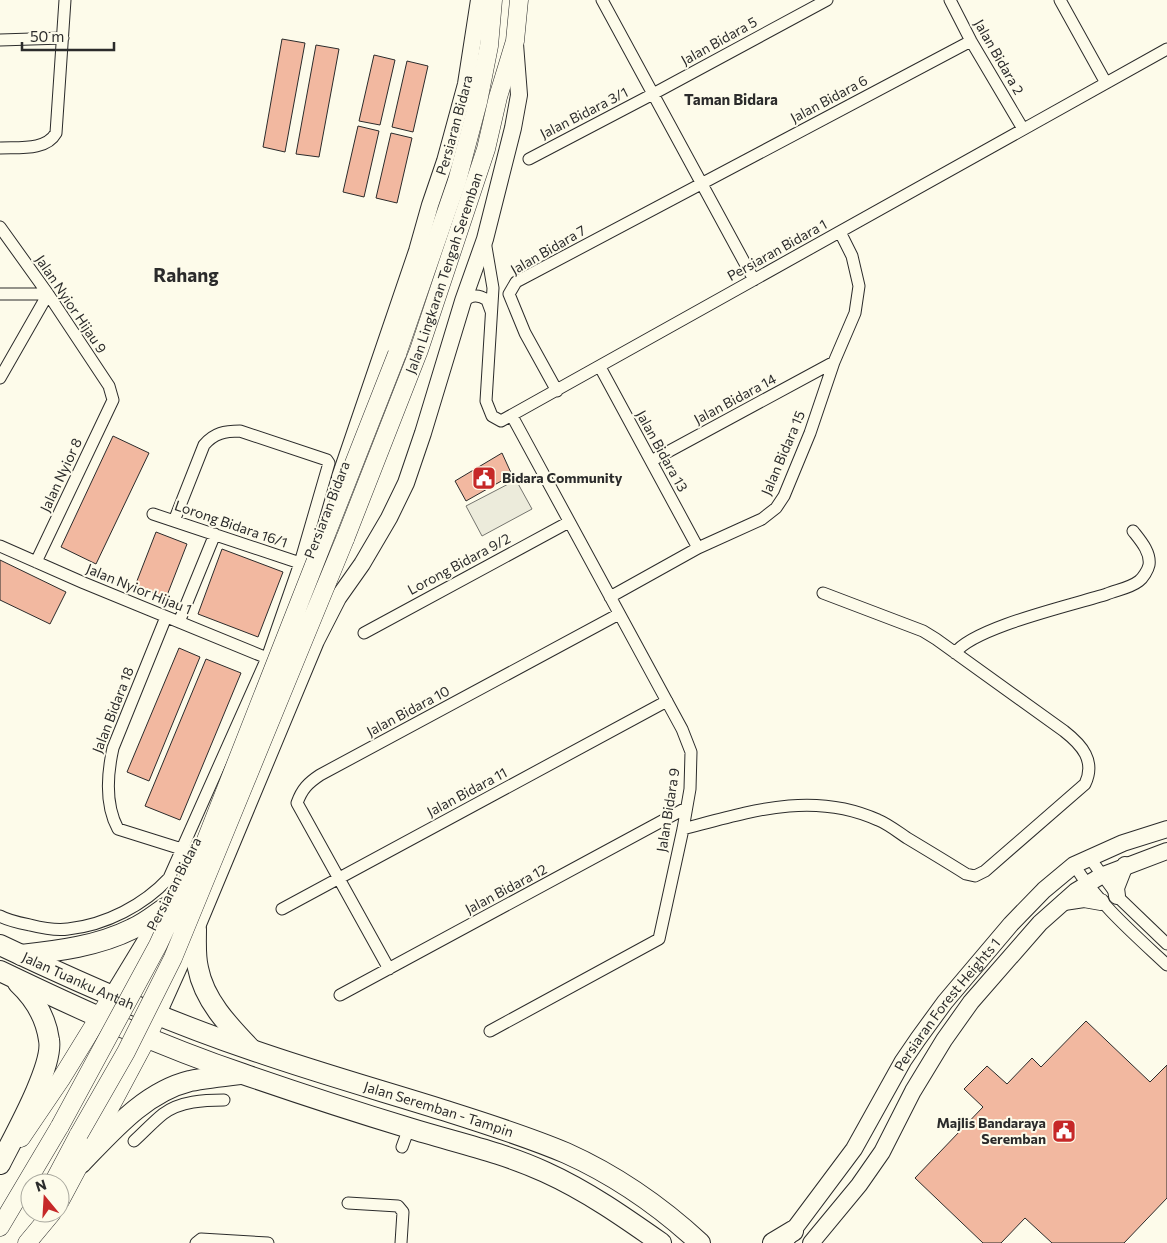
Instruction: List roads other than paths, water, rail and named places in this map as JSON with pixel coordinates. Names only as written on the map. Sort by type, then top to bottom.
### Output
[{"type":"highway","points":[[21,955],[58,951],[100,942],[132,930],[165,908]]},
{"type":"highway","points":[[196,929],[197,967],[202,983],[210,1000],[229,1026],[252,1050]]},
{"type":"highway","name":"Jalan Tuanku Antah","points":[[0,945],[157,1016]]},
{"type":"highway","points":[[0,1164],[42,1079],[48,1060],[50,1041],[38,1008],[29,993],[6,974]]},
{"type":"highway","name":"Jalan Tuanku Antah","points":[[6,974],[147,1038]]},
{"type":"highway","name":"Jalan Seremban - Tampin","points":[[157,1016],[252,1050],[503,1129],[567,1154],[611,1177],[678,1223],[700,1243]]},
{"type":"highway","name":"Jalan Seremban - Tampin","points":[[147,1038],[242,1074],[409,1128],[478,1148],[544,1172],[596,1199],[661,1243]]},
{"type":"highway","points":[[81,1162],[116,1127],[143,1104],[166,1091],[190,1082],[242,1074]]},
{"type":"highway","points":[[678,1223],[711,1243]]},
{"type":"highway","points":[[773,1243],[788,1237]]},
{"type":"main road","name":"Persiaran Bidara","points":[[112,996],[165,908],[187,851],[273,651],[344,468],[417,251],[445,161],[466,84],[480,0]]},
{"type":"main road","name":"Jalan Lingkaran Tengah Seremban","points":[[397,354],[458,181],[478,102],[489,46],[493,0]]},
{"type":"main road","name":"Jalan Lingkaran Tengah Seremban","points":[[345,539],[419,350],[486,149],[498,97],[515,42],[519,0]]},
{"type":"main road","points":[[70,1182],[147,1038],[177,972],[316,641],[338,598],[362,564],[389,518],[406,483],[463,301],[485,239],[513,128],[519,94],[515,42]]},
{"type":"main road","name":"Persiaran Bidara","points":[[0,1227],[60,1126],[158,945],[204,845],[397,354]]},
{"type":"main road","name":"Persiaran Bidara","points":[[58,1173],[126,1052],[173,958],[345,539]]},
{"type":"main road","name":"Persiaran Forest Heights 1","points":[[788,1237],[854,1148],[903,1061],[945,1002],[1011,924],[1044,890],[1074,865],[1123,843],[1167,829]]},
{"type":"main road","name":"Persiaran Forest Heights 1","points":[[811,1243],[859,1185],[882,1152],[930,1063],[971,1002],[1040,923],[1086,884],[1125,866],[1167,851]]},
{"type":"main road","points":[[1117,896],[1116,888],[1125,866]]},
{"type":"main road","points":[[1064,902],[1084,899],[1101,902]]},
{"type":"main road","points":[[132,964],[137,979],[144,982],[167,979],[177,972]]},
{"type":"main road","points":[[0,1170],[62,1078],[112,996]]},
{"type":"main road","points":[[62,1078],[84,1069],[96,1071],[106,1076],[113,1086],[116,1097]]},
{"type":"main road","points":[[21,1243],[32,1223]]},
{"type":"main road","points":[[27,1243],[44,1223]]},
{"type":"street","points":[[0,148],[41,144],[53,139],[56,134],[65,0]]},
{"type":"street","name":"Jalan Bidara 5","points":[[653,94],[827,0]]},
{"type":"street","name":"Jalan Bidara 2","points":[[950,0],[971,40],[1024,129]]},
{"type":"street","points":[[1061,0],[1106,83]]},
{"type":"street","points":[[606,1],[653,94],[754,280]]},
{"type":"street","points":[[0,40],[63,38]]},
{"type":"street","name":"Jalan Bidara 6","points":[[701,184],[971,40]]},
{"type":"street","name":"Persiaran Bidara 1","points":[[512,416],[1167,48]]},
{"type":"street","name":"Jalan Bidara 3/1","points":[[529,159],[653,94]]},
{"type":"street","name":"Jalan Bidara 7","points":[[557,391],[515,311],[510,294],[516,282],[701,184]]},
{"type":"street","name":"Jalan Nyior Hijau 9","points":[[0,227],[48,294],[109,386],[113,400]]},
{"type":"street","name":"Jalan Bidara 15","points":[[610,597],[698,548],[762,519],[776,508],[784,496],[810,433],[834,362],[855,313],[859,286],[852,256],[840,232]]},
{"type":"street","points":[[485,239],[493,288],[486,401],[492,416],[501,421],[512,416]]},
{"type":"street","points":[[0,294],[48,294],[0,378]]},
{"type":"street","points":[[463,301],[470,296],[479,295],[487,300],[491,313]]},
{"type":"street","name":"Jalan Bidara 14","points":[[651,461],[834,362]]},
{"type":"street","name":"Jalan Bidara 13","points":[[600,367],[698,548]]},
{"type":"street","name":"Jalan Nyior 8","points":[[36,562],[113,400]]},
{"type":"street","name":"Jalan Bidara 9","points":[[490,1031],[659,939],[690,789],[691,752],[682,729],[512,416]]},
{"type":"street","points":[[0,916],[46,928],[66,930],[87,926],[140,903],[156,893],[169,878],[187,851],[267,658],[300,563],[330,463],[327,460],[240,431],[218,434],[210,437],[204,445],[174,521]]},
{"type":"street","name":"Lorong Bidara 16/1","points":[[153,514],[300,563]]},
{"type":"street","name":"Lorong Bidara 9/2","points":[[364,633],[569,522]]},
{"type":"street","points":[[955,653],[959,647],[981,634],[1131,586],[1139,580],[1149,565],[1148,554],[1133,531]]},
{"type":"street","points":[[179,622],[215,534]]},
{"type":"street","name":"Jalan Nyior Hijau 1","points":[[0,546],[84,583],[267,658]]},
{"type":"street","points":[[683,828],[762,808],[809,804],[838,807],[859,812],[879,820],[966,874],[975,876],[985,871],[1085,784],[1090,769],[1089,762],[1076,740],[936,638],[823,593]]},
{"type":"street","name":"Jalan Bidara 10","points":[[340,878],[297,803],[300,792],[309,782],[619,614]]},
{"type":"street","name":"Jalan Bidara 18","points":[[166,617],[113,748],[109,767],[108,793],[111,810],[118,829],[187,851]]},
{"type":"street","name":"Jalan Bidara 11","points":[[282,909],[667,701]]},
{"type":"street","name":"Jalan Bidara 12","points":[[340,995],[686,808]]},
{"type":"street","points":[[1089,857],[1117,896],[1167,944]]},
{"type":"street","points":[[1074,865],[1086,884],[1101,902],[1167,966]]},
{"type":"street","points":[[340,878],[389,969]]},
{"type":"street","points":[[134,1141],[165,1113],[176,1107],[207,1100],[224,1100]]},
{"type":"street","points":[[402,1147],[409,1128]]},
{"type":"street","points":[[348,1202],[398,1206],[403,1212],[401,1243]]},
{"type":"street","points":[[196,1243],[201,1238],[268,1243]]},
{"type":"place","name":"Bidara Community","points":[[484,478]]},
{"type":"place","name":"Majlis Bandaraya Seremban","points":[[1064,1131]]},
{"type":"district","name":"Taman Bidara","points":[[731,100]]},
{"type":"district","name":"Rahang","points":[[186,275]]}]
